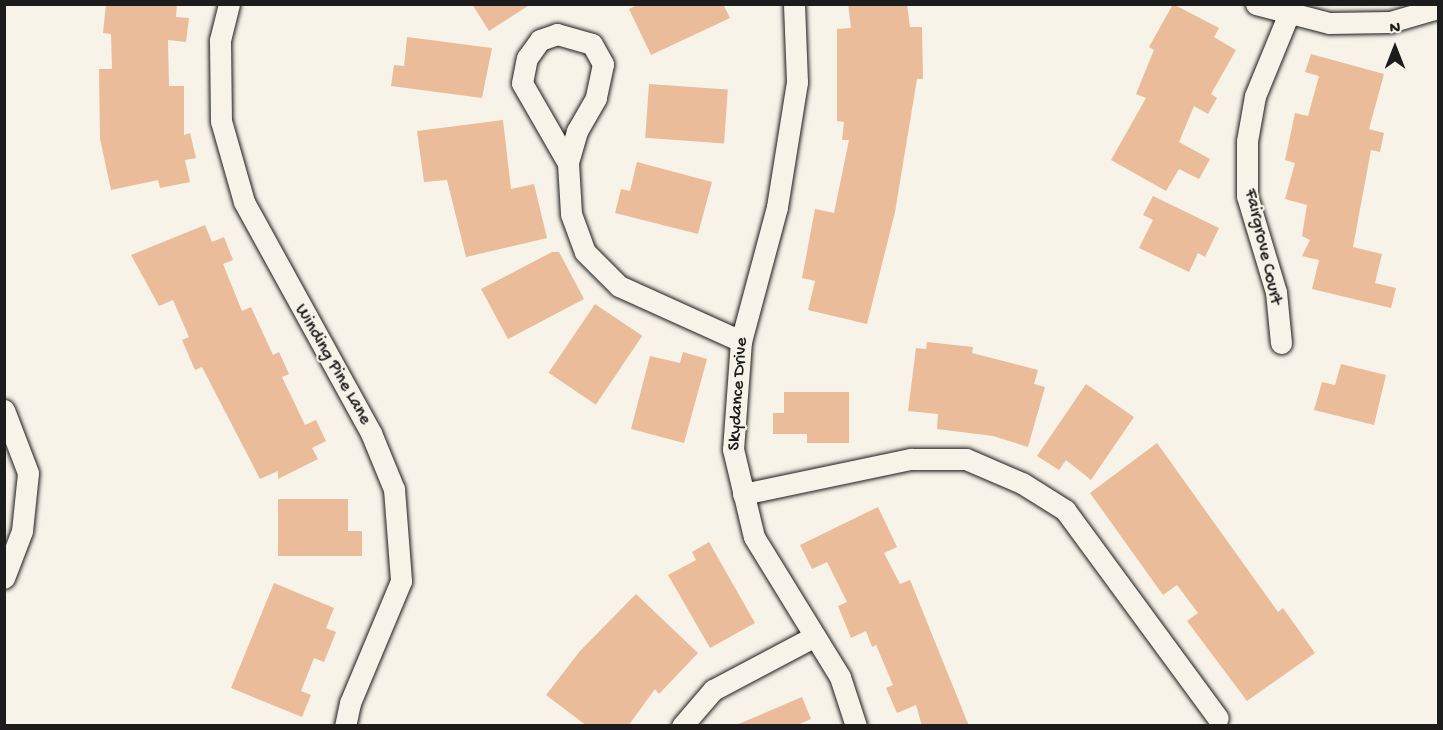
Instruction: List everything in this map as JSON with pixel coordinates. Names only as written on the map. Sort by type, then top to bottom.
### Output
[{"type":"street","name":"Winding Pine Lane","points":[[229,4],[220,41],[221,121],[244,202],[371,433],[394,489],[401,581],[350,703],[345,726]]},
{"type":"street","name":"Skydance Drive","points":[[794,4],[797,81],[783,172],[741,341],[732,449],[754,537],[840,677],[856,726]]},
{"type":"street","points":[[1256,4],[1329,23],[1390,22],[1438,8]]},
{"type":"street","name":"Fairgrove Court","points":[[1281,343],[1276,292],[1247,196],[1247,141],[1256,96],[1288,13]]},
{"type":"street","points":[[568,163],[522,83],[527,58],[540,40],[557,33],[592,44],[603,64],[596,98],[577,131],[568,163],[571,214],[585,252],[612,279],[741,341]]},
{"type":"street","points":[[4,410],[28,473],[22,531],[4,578]]},
{"type":"street","points":[[743,494],[911,459],[966,459],[1022,483],[1065,510],[1218,718]]},
{"type":"street","points":[[682,726],[713,690],[815,636]]},
{"type":"building","points":[[106,4],[177,4],[176,17],[189,18],[186,42],[168,40],[169,86],[184,86],[184,135],[190,133],[196,158],[185,160],[190,182],[160,188],[158,180],[111,190],[100,139],[99,69],[112,69],[111,34],[103,33]]},
{"type":"building","points":[[472,4],[531,4],[489,31]]},
{"type":"building","points":[[639,4],[723,4],[730,18],[651,55],[629,9]]},
{"type":"building","points":[[848,4],[907,4],[910,27],[922,27],[923,79],[917,79],[895,212],[867,324],[808,310],[815,281],[802,278],[815,209],[834,213],[849,140],[842,140],[844,122],[837,121],[837,29],[851,28]]},
{"type":"building","points":[[1173,4],[1219,28],[1214,37],[1236,50],[1211,94],[1217,98],[1208,114],[1194,106],[1179,142],[1210,159],[1199,179],[1179,169],[1166,191],[1111,160],[1146,98],[1136,94],[1154,50],[1149,47]]},
{"type":"building","points":[[407,37],[492,48],[482,98],[391,86],[394,65],[404,66]]},
{"type":"building","points":[[1311,54],[1384,74],[1369,129],[1384,133],[1380,152],[1371,150],[1353,247],[1382,254],[1375,283],[1396,288],[1391,308],[1312,289],[1319,260],[1302,256],[1310,240],[1302,236],[1307,205],[1285,199],[1295,163],[1285,160],[1295,113],[1308,116],[1319,76],[1305,72]]},
{"type":"building","points":[[649,84],[728,90],[724,143],[645,138]]},
{"type":"building","points":[[503,120],[511,189],[534,184],[547,238],[466,257],[447,180],[424,182],[417,131]]},
{"type":"building","points":[[637,162],[712,182],[698,234],[615,213],[621,189],[630,191]]},
{"type":"building","points":[[1153,196],[1219,228],[1205,257],[1198,253],[1189,272],[1139,248],[1153,220],[1143,215]]},
{"type":"building","points":[[205,225],[212,242],[224,237],[233,260],[223,264],[242,311],[251,307],[273,355],[279,352],[289,374],[282,377],[305,425],[316,420],[326,441],[312,448],[318,459],[278,479],[278,471],[260,479],[202,367],[195,370],[182,340],[189,337],[173,300],[159,306],[131,255]]},
{"type":"building","points":[[552,252],[559,252],[584,299],[508,339],[481,289]]},
{"type":"building","points":[[595,304],[642,336],[596,405],[549,373]]},
{"type":"building","points":[[927,342],[973,347],[972,353],[1038,370],[1034,384],[1045,387],[1028,447],[993,436],[937,429],[938,414],[908,411],[916,348],[926,349]]},
{"type":"building","points":[[683,352],[707,359],[684,443],[631,429],[650,356],[680,363]]},
{"type":"building","points":[[1341,364],[1386,375],[1374,425],[1314,410],[1322,382],[1335,385]]},
{"type":"building","points":[[1086,384],[1134,417],[1091,480],[1066,460],[1059,470],[1037,456]]},
{"type":"building","points":[[784,392],[849,392],[849,443],[807,443],[807,434],[773,434],[773,413],[784,413]]},
{"type":"building","points":[[1157,443],[1278,612],[1283,608],[1315,653],[1247,701],[1187,621],[1198,613],[1177,585],[1163,595],[1090,493]]},
{"type":"building","points":[[278,499],[348,499],[348,531],[362,531],[362,556],[278,556]]},
{"type":"building","points":[[878,507],[897,547],[884,553],[900,584],[910,580],[969,726],[922,726],[916,705],[897,713],[886,688],[893,685],[876,645],[872,647],[866,631],[851,638],[838,606],[847,602],[827,562],[812,569],[800,545]]},
{"type":"building","points":[[709,542],[755,623],[710,648],[668,575],[696,560],[692,552]]},
{"type":"building","points":[[274,583],[334,608],[326,628],[336,632],[324,662],[314,658],[301,691],[311,695],[302,717],[231,688]]},
{"type":"building","points":[[636,594],[698,653],[659,694],[655,689],[628,726],[587,726],[546,695],[580,651]]},
{"type":"building","points":[[802,697],[811,719],[795,726],[734,726]]}]
